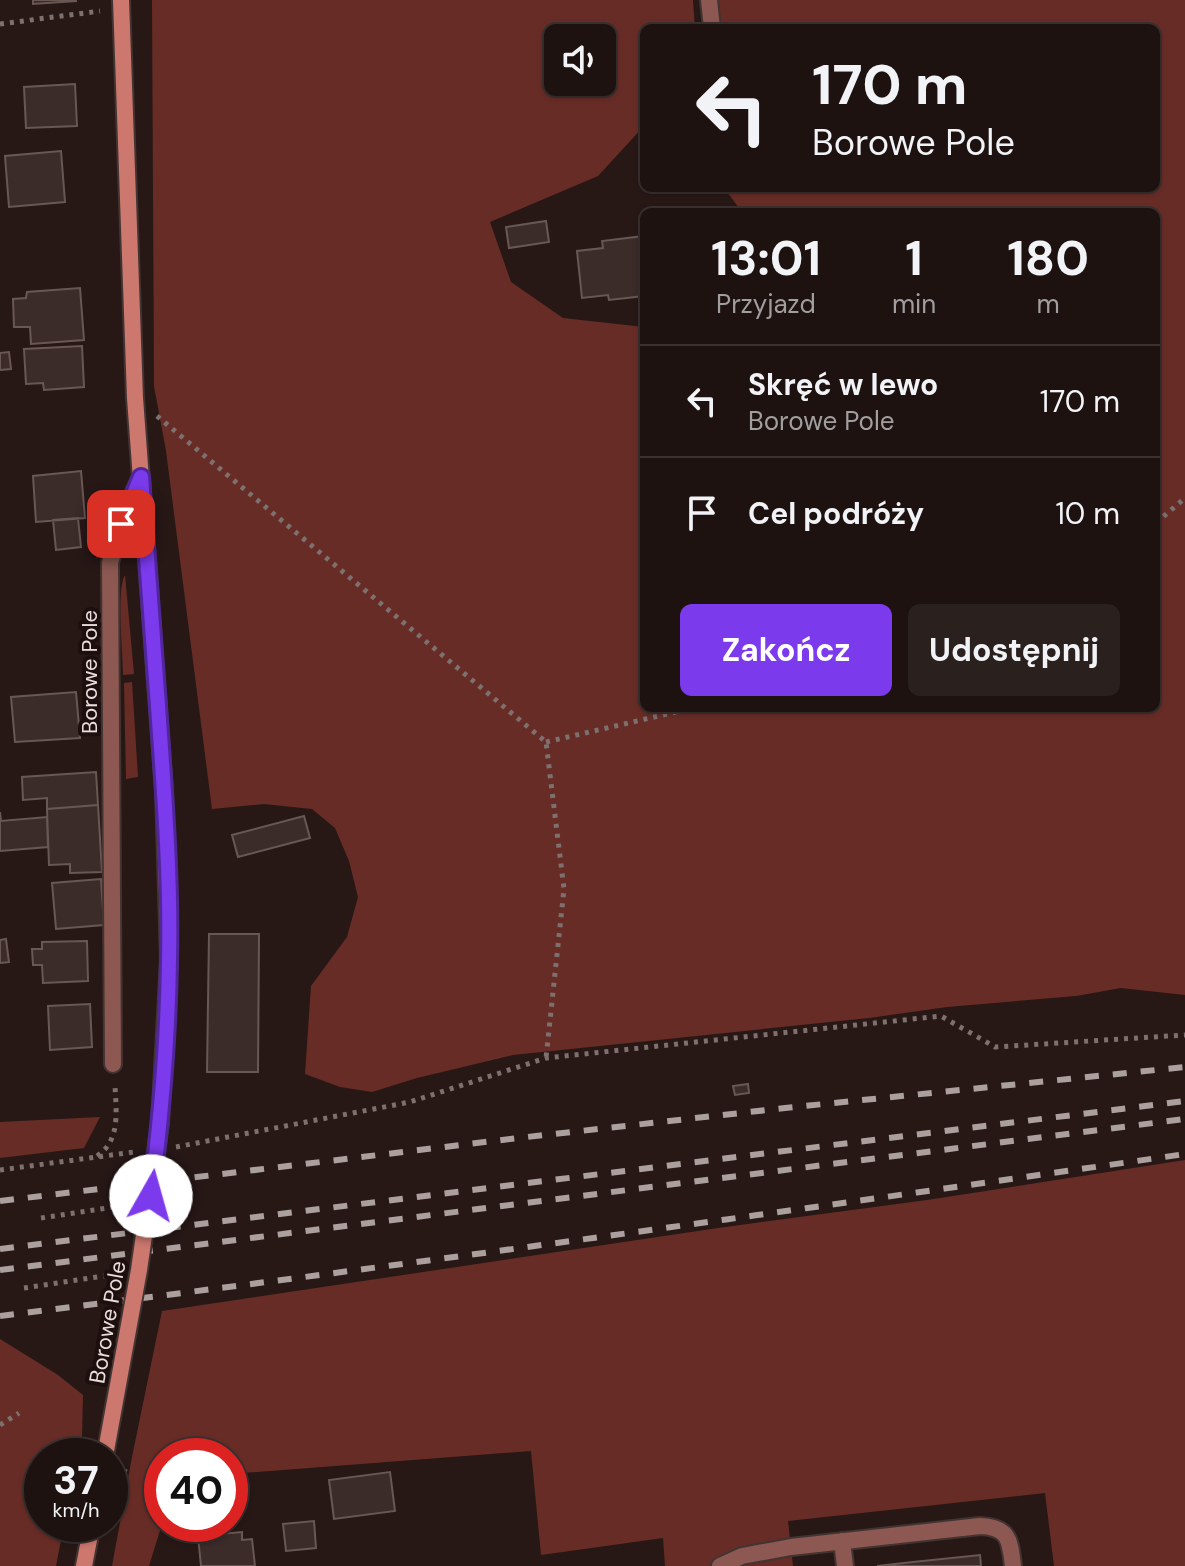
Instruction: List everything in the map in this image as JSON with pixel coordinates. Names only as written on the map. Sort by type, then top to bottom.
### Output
[{"type":"street","points":[[709,0],[712,24]]},
{"type":"street","name":"Borowe Pole","points":[[108,1438],[139,1270],[160,1124],[169,960],[164,790],[135,398],[121,4]]},
{"type":"street","name":"Borowe Pole","points":[[113,1064],[110,563],[125,512],[141,477]]},
{"type":"street","points":[[720,1566],[742,1556],[791,1547],[980,1526],[1002,1530],[1009,1538],[1013,1566]]},
{"type":"street","points":[[842,1541],[845,1566]]},
{"type":"street","points":[[84,1566],[89,1542]]},
{"type":"path","points":[[0,24],[121,4]]},
{"type":"path","points":[[135,398],[546,742],[564,889],[546,1058]]},
{"type":"path","points":[[1160,520],[1185,498]]},
{"type":"path","points":[[546,742],[676,712]]},
{"type":"path","points":[[172,1148],[410,1102],[546,1058],[941,1016],[995,1047],[1185,1035]]},
{"type":"path","points":[[96,1157],[105,1151],[113,1138],[117,1117],[113,1064]]},
{"type":"path","points":[[0,1170],[142,1151]]},
{"type":"path","points":[[41,1218],[129,1205]]},
{"type":"path","points":[[24,1288],[117,1274]]},
{"type":"path","points":[[0,1425],[19,1413]]},
{"type":"shaded area","points":[[152,0],[693,0],[695,24],[640,24],[640,130],[598,176],[490,222],[511,282],[563,318],[640,327],[640,712],[1160,712],[1160,208],[739,208],[727,192],[1160,192],[1160,24],[718,24],[715,0],[1185,0],[1185,995],[1121,988],[1076,996],[947,1007],[513,1055],[372,1092],[340,1087],[305,1074],[311,986],[347,937],[358,897],[349,861],[335,828],[312,809],[264,804],[212,809],[166,451],[154,386]]},
{"type":"shaded area","points":[[125,575],[134,674],[123,675],[120,608]]},
{"type":"shaded area","points":[[132,682],[138,777],[126,779],[124,683]]},
{"type":"shaded area","points":[[100,1117],[84,1148],[0,1158],[0,1122]]},
{"type":"shaded area","points":[[1185,1160],[1185,1566],[1054,1566],[1045,1493],[788,1521],[793,1566],[665,1566],[663,1538],[541,1555],[531,1451],[248,1473],[248,1438],[144,1438],[144,1542],[156,1542],[149,1566],[112,1566],[116,1542],[128,1542],[128,1479],[162,1311]]},
{"type":"shaded area","points":[[0,1339],[58,1375],[83,1395],[82,1438],[24,1438],[24,1542],[61,1542],[56,1566],[0,1566]]},
{"type":"building","points":[[33,0],[76,0],[76,1],[33,4]]},
{"type":"building","points":[[75,84],[77,126],[26,128],[24,87]]},
{"type":"building","points":[[61,151],[65,202],[9,207],[5,156]]},
{"type":"building","points":[[546,221],[549,242],[509,248],[506,227]]},
{"type":"building","points":[[640,236],[640,296],[609,300],[608,295],[582,298],[577,251],[603,248],[602,241]]},
{"type":"building","points":[[80,288],[84,340],[31,344],[30,327],[14,327],[13,299],[26,298],[27,292]]},
{"type":"building","points":[[82,346],[84,387],[44,390],[43,383],[26,384],[24,349]]},
{"type":"building","points":[[9,352],[11,369],[0,370],[0,353]]},
{"type":"building","points":[[81,471],[85,518],[36,522],[33,476]]},
{"type":"building","points":[[78,518],[81,547],[56,550],[53,520]]},
{"type":"building","points":[[76,692],[80,738],[15,742],[11,697]]},
{"type":"building","points":[[96,772],[98,805],[47,809],[47,798],[23,800],[22,777]]},
{"type":"building","points":[[98,805],[102,872],[70,873],[70,864],[49,865],[47,809]]},
{"type":"building","points":[[0,812],[1,821],[47,817],[48,847],[0,851]]},
{"type":"building","points":[[304,816],[310,838],[238,857],[232,835]]},
{"type":"building","points":[[101,879],[104,925],[56,929],[52,883]]},
{"type":"building","points":[[209,934],[259,934],[258,1072],[207,1072]]},
{"type":"building","points":[[6,939],[9,962],[0,963],[0,940]]},
{"type":"building","points":[[87,941],[88,981],[43,983],[42,965],[33,965],[32,949],[42,949],[42,942]]},
{"type":"building","points":[[90,1004],[92,1047],[50,1050],[48,1006]]},
{"type":"building","points":[[748,1084],[749,1093],[735,1095],[733,1086]]},
{"type":"building","points":[[390,1472],[395,1511],[334,1519],[329,1480]]},
{"type":"building","points":[[314,1521],[316,1548],[286,1551],[283,1524]]},
{"type":"building","points":[[252,1539],[255,1566],[201,1566],[199,1542],[248,1542]]},
{"type":"building","points":[[980,1555],[981,1566],[877,1566],[913,1562]]},
{"type":"railway","points":[[0,1201],[518,1138],[1185,1067]]},
{"type":"railway","points":[[0,1249],[1185,1101]]},
{"type":"railway","points":[[0,1270],[1185,1119]]},
{"type":"railway","points":[[0,1316],[593,1238],[1185,1154]]},
{"type":"route","points":[[121,524],[141,477],[169,891],[165,1045],[151,1196]]}]
